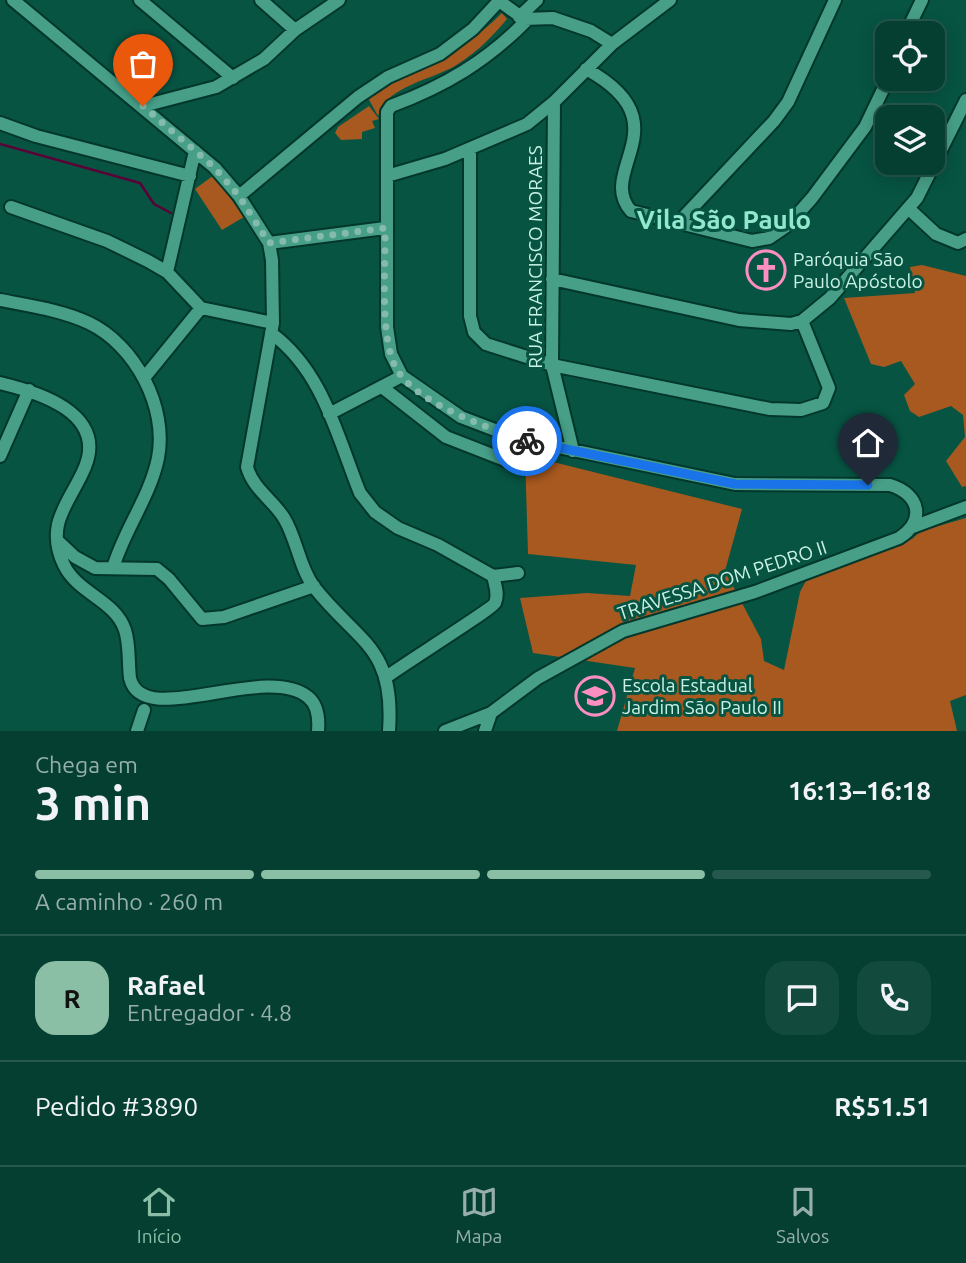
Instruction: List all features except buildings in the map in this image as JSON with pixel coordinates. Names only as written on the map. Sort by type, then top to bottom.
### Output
[{"type":"street","points":[[13,0],[195,151],[239,196],[269,243],[274,285],[272,328],[247,467],[253,481],[285,519],[314,586],[366,640],[379,661],[391,710],[389,731]]},
{"type":"street","points":[[140,0],[233,78]]},
{"type":"street","points":[[261,0],[295,30]]},
{"type":"street","points":[[143,106],[202,92],[233,78],[264,59],[295,30],[339,0]]},
{"type":"street","points":[[537,0],[481,62],[434,88],[391,106],[387,114],[387,327],[391,354],[402,376],[461,418],[534,443],[735,484],[890,485],[899,488],[914,501],[916,519],[913,527]]},
{"type":"street","points":[[387,176],[470,149],[527,124],[554,102],[611,44],[670,0]]},
{"type":"street","points":[[677,224],[774,121],[788,102],[835,0]]},
{"type":"street","points":[[912,21],[922,0]]},
{"type":"street","points":[[239,196],[359,96],[388,77],[440,54],[472,29],[500,1],[523,18],[553,18],[591,31],[611,44]]},
{"type":"street","points":[[586,69],[623,94],[631,108],[635,138],[624,180],[627,206],[636,214],[752,241],[778,233],[812,198],[866,127],[882,91]]},
{"type":"street","points":[[552,279],[739,320],[768,324],[802,321],[830,298],[923,188],[966,100]]},
{"type":"street","name":"RUA FRANCISCO MORAES","points":[[554,102],[552,365],[573,451]]},
{"type":"street","points":[[0,122],[36,136],[190,176]]},
{"type":"street","points":[[470,149],[471,325],[478,338],[486,344],[552,365],[770,409],[813,408],[823,403],[829,388],[802,321]]},
{"type":"street","points":[[167,272],[195,151]]},
{"type":"street","points":[[11,207],[107,241],[167,272],[201,308],[272,328],[306,367],[369,507],[398,528],[438,545],[493,576],[518,573]]},
{"type":"street","points":[[908,208],[936,234],[958,243],[965,240]]},
{"type":"street","points":[[269,243],[385,228]]},
{"type":"street","points":[[0,300],[62,313],[106,332],[144,378],[156,412],[160,437],[158,458],[113,568]]},
{"type":"street","points":[[144,378],[201,308]]},
{"type":"street","points":[[329,414],[402,376]]},
{"type":"street","points":[[0,383],[53,399],[70,411],[83,426],[89,440],[85,467],[60,513],[57,541],[64,565],[75,580],[120,618],[127,639],[130,680],[148,713],[137,731]]},
{"type":"street","points":[[382,387],[446,437],[510,461]]},
{"type":"street","points":[[0,456],[29,390]]},
{"type":"street","name":"TRAVESSA DOM PEDRO II","points":[[451,729],[491,713],[538,678],[623,631],[755,592],[899,538],[913,527],[966,507]]},
{"type":"street","points":[[57,541],[88,565],[157,569],[169,579],[199,618],[205,620],[224,617],[314,586]]},
{"type":"street","points":[[385,677],[492,608],[497,594],[493,576]]},
{"type":"street","points":[[234,704],[275,689],[292,689],[313,702],[317,712],[318,731]]},
{"type":"street","points":[[485,731],[491,713]]},
{"type":"street","points":[[451,729],[473,731]]},
{"type":"shaded area","points":[[502,13],[507,19],[478,49],[448,70],[412,84],[390,97],[378,116],[367,96],[455,50]]},
{"type":"shaded area","points":[[369,106],[379,119],[372,121],[375,128],[362,132],[362,139],[341,140],[335,133],[338,127]]},
{"type":"shaded area","points":[[214,175],[244,217],[222,230],[195,189]]},
{"type":"shaded area","points":[[922,265],[966,276],[966,486],[962,487],[946,461],[965,437],[963,415],[951,406],[919,417],[910,411],[904,395],[915,384],[901,361],[884,367],[871,364],[844,298],[915,293],[910,267]]},
{"type":"shaded area","points":[[525,455],[742,509],[725,571],[761,639],[764,661],[784,670],[800,592],[808,577],[912,539],[921,531],[966,518],[966,695],[950,701],[957,731],[617,731],[635,668],[533,653],[520,598],[587,593],[630,596],[636,565],[528,554]]},
{"type":"waterway","points":[[0,144],[140,183],[154,204],[171,213]]},
{"type":"way so far","points":[[143,106],[215,168],[239,196],[269,243],[385,228],[387,327],[396,368],[419,390],[461,418],[527,441]]},
{"type":"place","name":"Paróquia São Paulo Apóstolo","points":[[766,270]]},
{"type":"place","name":"Escola Estadual Jardim São Paulo II","points":[[595,696]]},
{"type":"district","name":"Vila São Paulo","points":[[724,220]]},
{"type":"route","points":[[527,441],[735,484],[868,485]]}]
